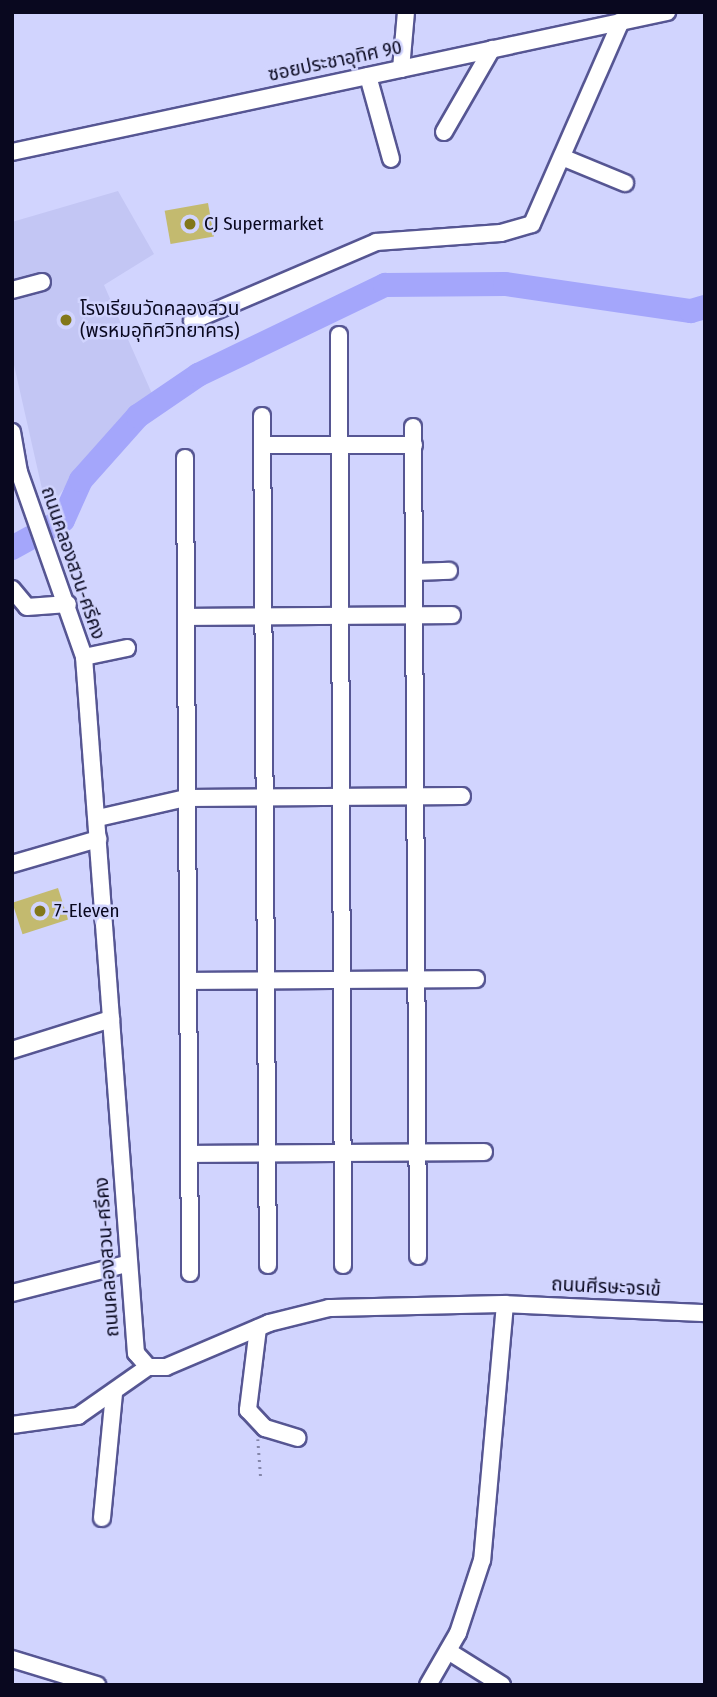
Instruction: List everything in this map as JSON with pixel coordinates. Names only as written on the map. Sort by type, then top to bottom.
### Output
[{"type":"street","points":[[401,69],[406,12]]},
{"type":"street","name":"ซอยประชาอุทิศ 90","points":[[12,152],[667,12]]},
{"type":"street","points":[[192,321],[368,244],[525,228],[543,208],[621,21]]},
{"type":"street","points":[[444,132],[492,49]]},
{"type":"street","points":[[368,76],[391,159]]},
{"type":"street","points":[[564,158],[625,183]]},
{"type":"street","points":[[12,290],[42,282]]},
{"type":"street","points":[[339,335],[343,1265]]},
{"type":"street","points":[[262,416],[268,1265]]},
{"type":"street","points":[[413,427],[418,796],[418,1256]]},
{"type":"street","name":"ถนนคลองสวน-ศรีคง","points":[[12,432],[15,458],[68,604],[84,657],[98,818],[126,1264],[136,1353],[148,1367]]},
{"type":"street","points":[[262,445],[414,445]]},
{"type":"street","points":[[185,458],[190,1273]]},
{"type":"street","points":[[415,572],[449,571]]},
{"type":"street","points":[[12,589],[27,607],[68,604]]},
{"type":"street","points":[[186,617],[452,615]]},
{"type":"street","points":[[84,657],[127,648]]},
{"type":"street","points":[[98,818],[186,798],[463,796]]},
{"type":"street","points":[[12,864],[98,839]]},
{"type":"street","points":[[188,981],[475,979]]},
{"type":"street","points":[[12,1050],[111,1019]]},
{"type":"street","points":[[189,1154],[484,1152]]},
{"type":"street","points":[[12,1293],[126,1264]]},
{"type":"street","points":[[12,1425],[69,1419],[114,1394],[148,1367],[179,1362],[258,1328],[329,1308],[505,1304],[482,1560],[448,1650],[428,1685]]},
{"type":"street","name":"ถนนศีรษะจรเข้","points":[[505,1304],[705,1313]]},
{"type":"street","points":[[258,1328],[248,1410],[255,1422],[298,1438]]},
{"type":"street","points":[[102,1518],[114,1394]]},
{"type":"street","points":[[448,1650],[502,1685]]},
{"type":"street","points":[[12,1659],[97,1685]]},
{"type":"path","points":[[255,1422],[261,1480]]},
{"type":"shaded area","name":"โรงเรียนวัดคลองสวน (พรหมอุทิศวิทยาคาร)","points":[[118,191],[154,254],[104,285],[153,396],[87,458],[47,511],[12,356],[12,222]]},
{"type":"building","name":"CJ Supermarket","points":[[208,203],[214,236],[171,244],[165,211]]},
{"type":"building","name":"7-Eleven","points":[[58,888],[68,919],[23,934],[12,903]]},
{"type":"waterway","points":[[12,548],[63,520],[81,480],[138,416],[198,375],[385,285],[505,284],[691,311],[705,307]]},
{"type":"place","name":"CJ Supermarket","points":[[190,224]]},
{"type":"place","name":"โรงเรียนวัดคลองสวน (พรหมอุทิศวิทยาคาร)","points":[[66,320]]},
{"type":"place","name":"7-Eleven","points":[[40,911]]}]
